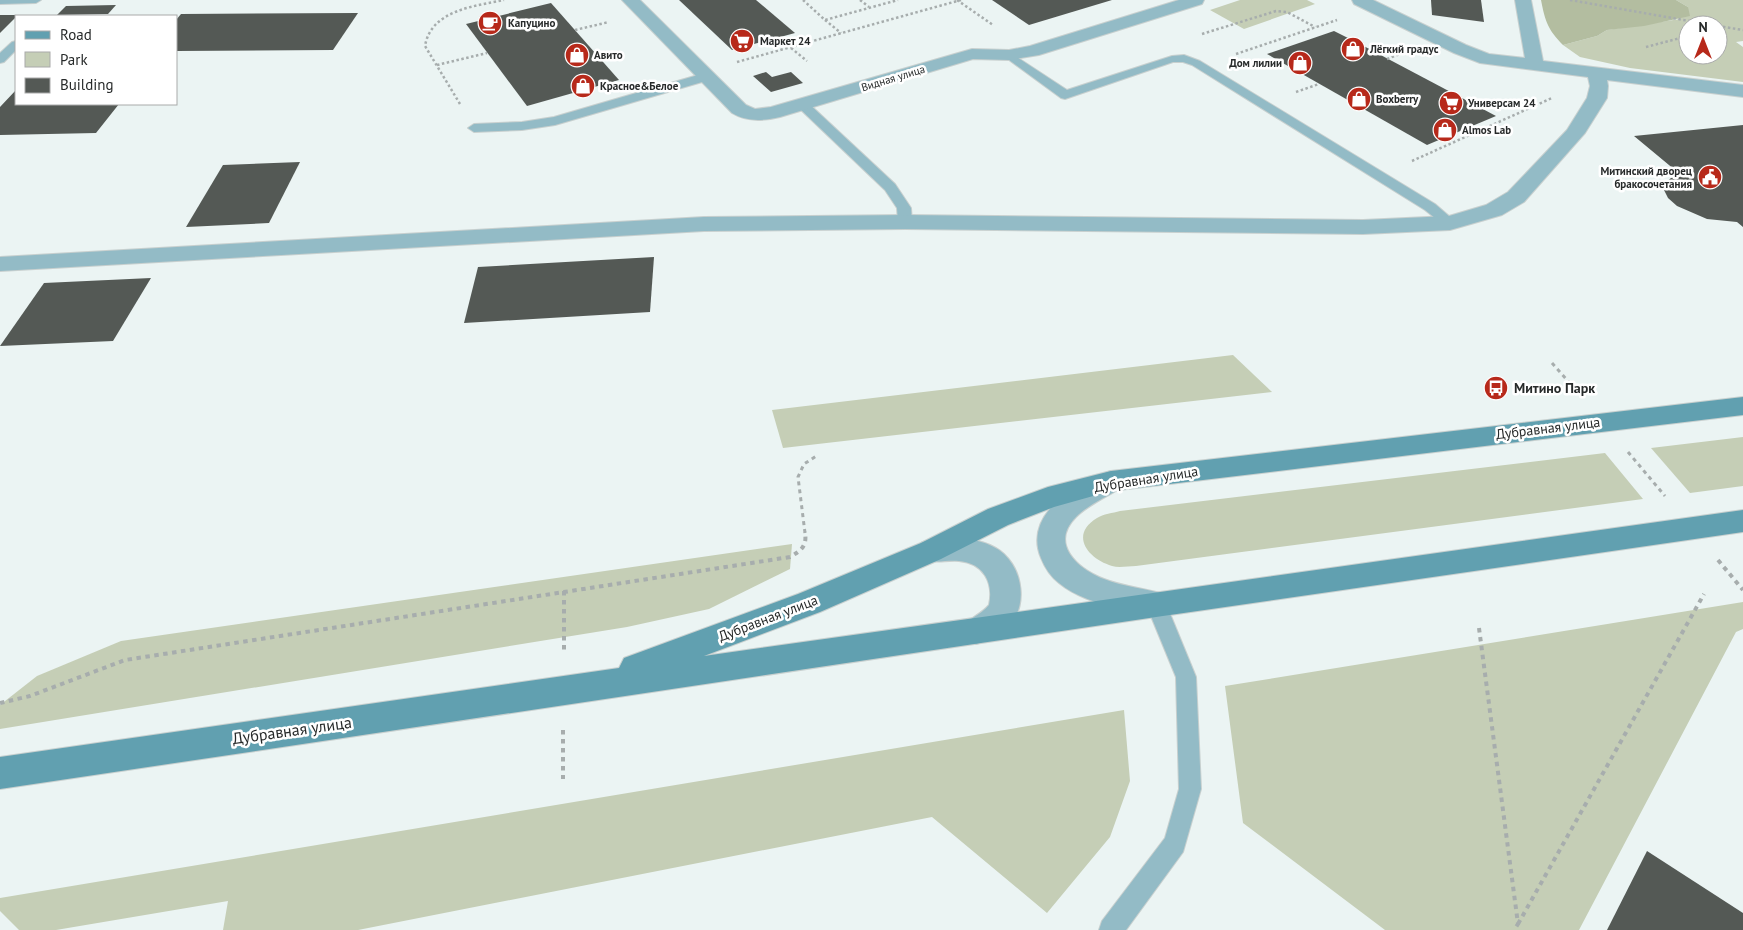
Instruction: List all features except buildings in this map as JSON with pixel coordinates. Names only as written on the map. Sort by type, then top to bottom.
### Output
[{"type":"main road","name":"Дубравная улица","points":[[585,686],[809,603],[931,551],[1007,514],[1048,498],[1111,481],[1743,406]]},
{"type":"main road","name":"Дубравная улица","points":[[0,773],[585,686],[1743,521]]},
{"type":"street","name":"Видная улица","points":[[630,0],[703,74],[747,113],[759,115],[803,105],[972,54],[1009,55],[1046,47],[1196,0]]},
{"type":"street","points":[[1360,0],[1460,49],[1486,59],[1743,91]]},
{"type":"street","points":[[1523,0],[1535,66]]},
{"type":"street","points":[[0,264],[704,224],[905,222],[1363,227],[1450,223],[1494,210],[1516,197],[1575,132],[1597,98],[1599,86],[1596,74]]},
{"type":"street","points":[[1111,481],[1066,509],[1053,527],[1050,540],[1053,553],[1060,566],[1082,583],[1109,594],[1156,604]]},
{"type":"street","points":[[931,551],[955,548],[974,552],[989,558],[999,570],[1005,584],[1005,601],[1002,613],[992,623],[976,631]]},
{"type":"lane","points":[[0,1],[36,0]]},
{"type":"lane","points":[[0,60],[15,45]]},
{"type":"lane","points":[[1009,55],[1065,95],[1172,59],[1184,58],[1202,66],[1430,207],[1450,223]]},
{"type":"lane","points":[[474,128],[522,126],[555,121],[703,74]]},
{"type":"lane","points":[[803,105],[890,187],[904,208],[905,222]]},
{"type":"lane","points":[[1111,930],[1175,844],[1190,789],[1186,677],[1156,604]]},
{"type":"path","points":[[486,0],[489,4]]},
{"type":"path","points":[[474,128],[425,46],[428,32],[441,19],[462,10],[504,0]]},
{"type":"path","points":[[802,0],[842,34]]},
{"type":"path","points":[[860,0],[870,8]]},
{"type":"path","points":[[825,20],[898,0]]},
{"type":"path","points":[[703,74],[958,0],[967,7]]},
{"type":"path","points":[[1570,0],[1678,19]]},
{"type":"path","points":[[1196,36],[1276,10],[1287,12],[1316,27]]},
{"type":"path","points":[[1235,55],[1343,18]]},
{"type":"path","points":[[575,30],[614,20]]},
{"type":"path","points":[[1728,28],[1743,30]]},
{"type":"path","points":[[790,48],[807,61]]},
{"type":"path","points":[[437,65],[487,52]]},
{"type":"path","points":[[1378,176],[1553,98]]},
{"type":"path","points":[[1552,363],[1575,389]]},
{"type":"path","points":[[1626,450],[1664,496]]},
{"type":"path","points":[[0,703],[30,696],[125,660],[790,556],[802,550],[806,540],[798,476],[804,464],[818,455]]},
{"type":"path","points":[[1717,559],[1743,590]]},
{"type":"path","points":[[1514,930],[1704,594]]},
{"type":"path","points":[[1479,628],[1518,924]]},
{"type":"green space","points":[[1240,0],[1307,0],[1315,4],[1244,29],[1210,10]]},
{"type":"green space","points":[[1541,0],[1676,0],[1688,7],[1690,15],[1678,15],[1678,19],[1644,26],[1607,30],[1597,36],[1563,45],[1554,35],[1544,14]]},
{"type":"green space","points":[[1676,0],[1743,0],[1743,41],[1736,42],[1743,47],[1743,82],[1630,68],[1580,57],[1563,45],[1597,36],[1607,30],[1678,19],[1678,65],[1728,65],[1728,15],[1683,15],[1688,7]]},
{"type":"green space","points":[[1233,355],[1272,392],[783,448],[772,410]]},
{"type":"green space","points":[[1743,437],[1743,486],[1690,493],[1651,448]]},
{"type":"green space","points":[[1605,453],[1643,499],[1136,566],[1115,567],[1103,563],[1089,552],[1083,539],[1084,532],[1097,518],[1120,511]]},
{"type":"green space","points":[[792,544],[790,569],[709,609],[627,627],[0,729],[0,705],[37,676],[121,641]]},
{"type":"green space","points":[[1743,602],[1743,629],[1736,632],[1579,930],[1385,930],[1243,823],[1225,686]]},
{"type":"green space","points":[[1124,710],[1130,781],[1110,837],[1047,913],[932,817],[358,930],[223,930],[228,901],[56,930],[19,930],[0,911],[0,898]]},
{"type":"place","name":"Капуцино","points":[[490,23]]},
{"type":"place","name":"Маркет 24","points":[[742,41]]},
{"type":"place","name":"Лёгкий градус","points":[[1353,49]]},
{"type":"place","name":"Авито","points":[[577,55]]},
{"type":"place","name":"Дом лилии","points":[[1300,63]]},
{"type":"place","name":"Красное&Белое","points":[[583,86]]},
{"type":"place","name":"Boxberry","points":[[1359,99]]},
{"type":"place","name":"Универсам 24","points":[[1451,103]]},
{"type":"place","name":"Almos Lab","points":[[1445,130]]},
{"type":"place","name":"Митинский дворец бракосочетания","points":[[1710,177]]},
{"type":"place","name":"Митино Парк","points":[[1496,388]]}]
